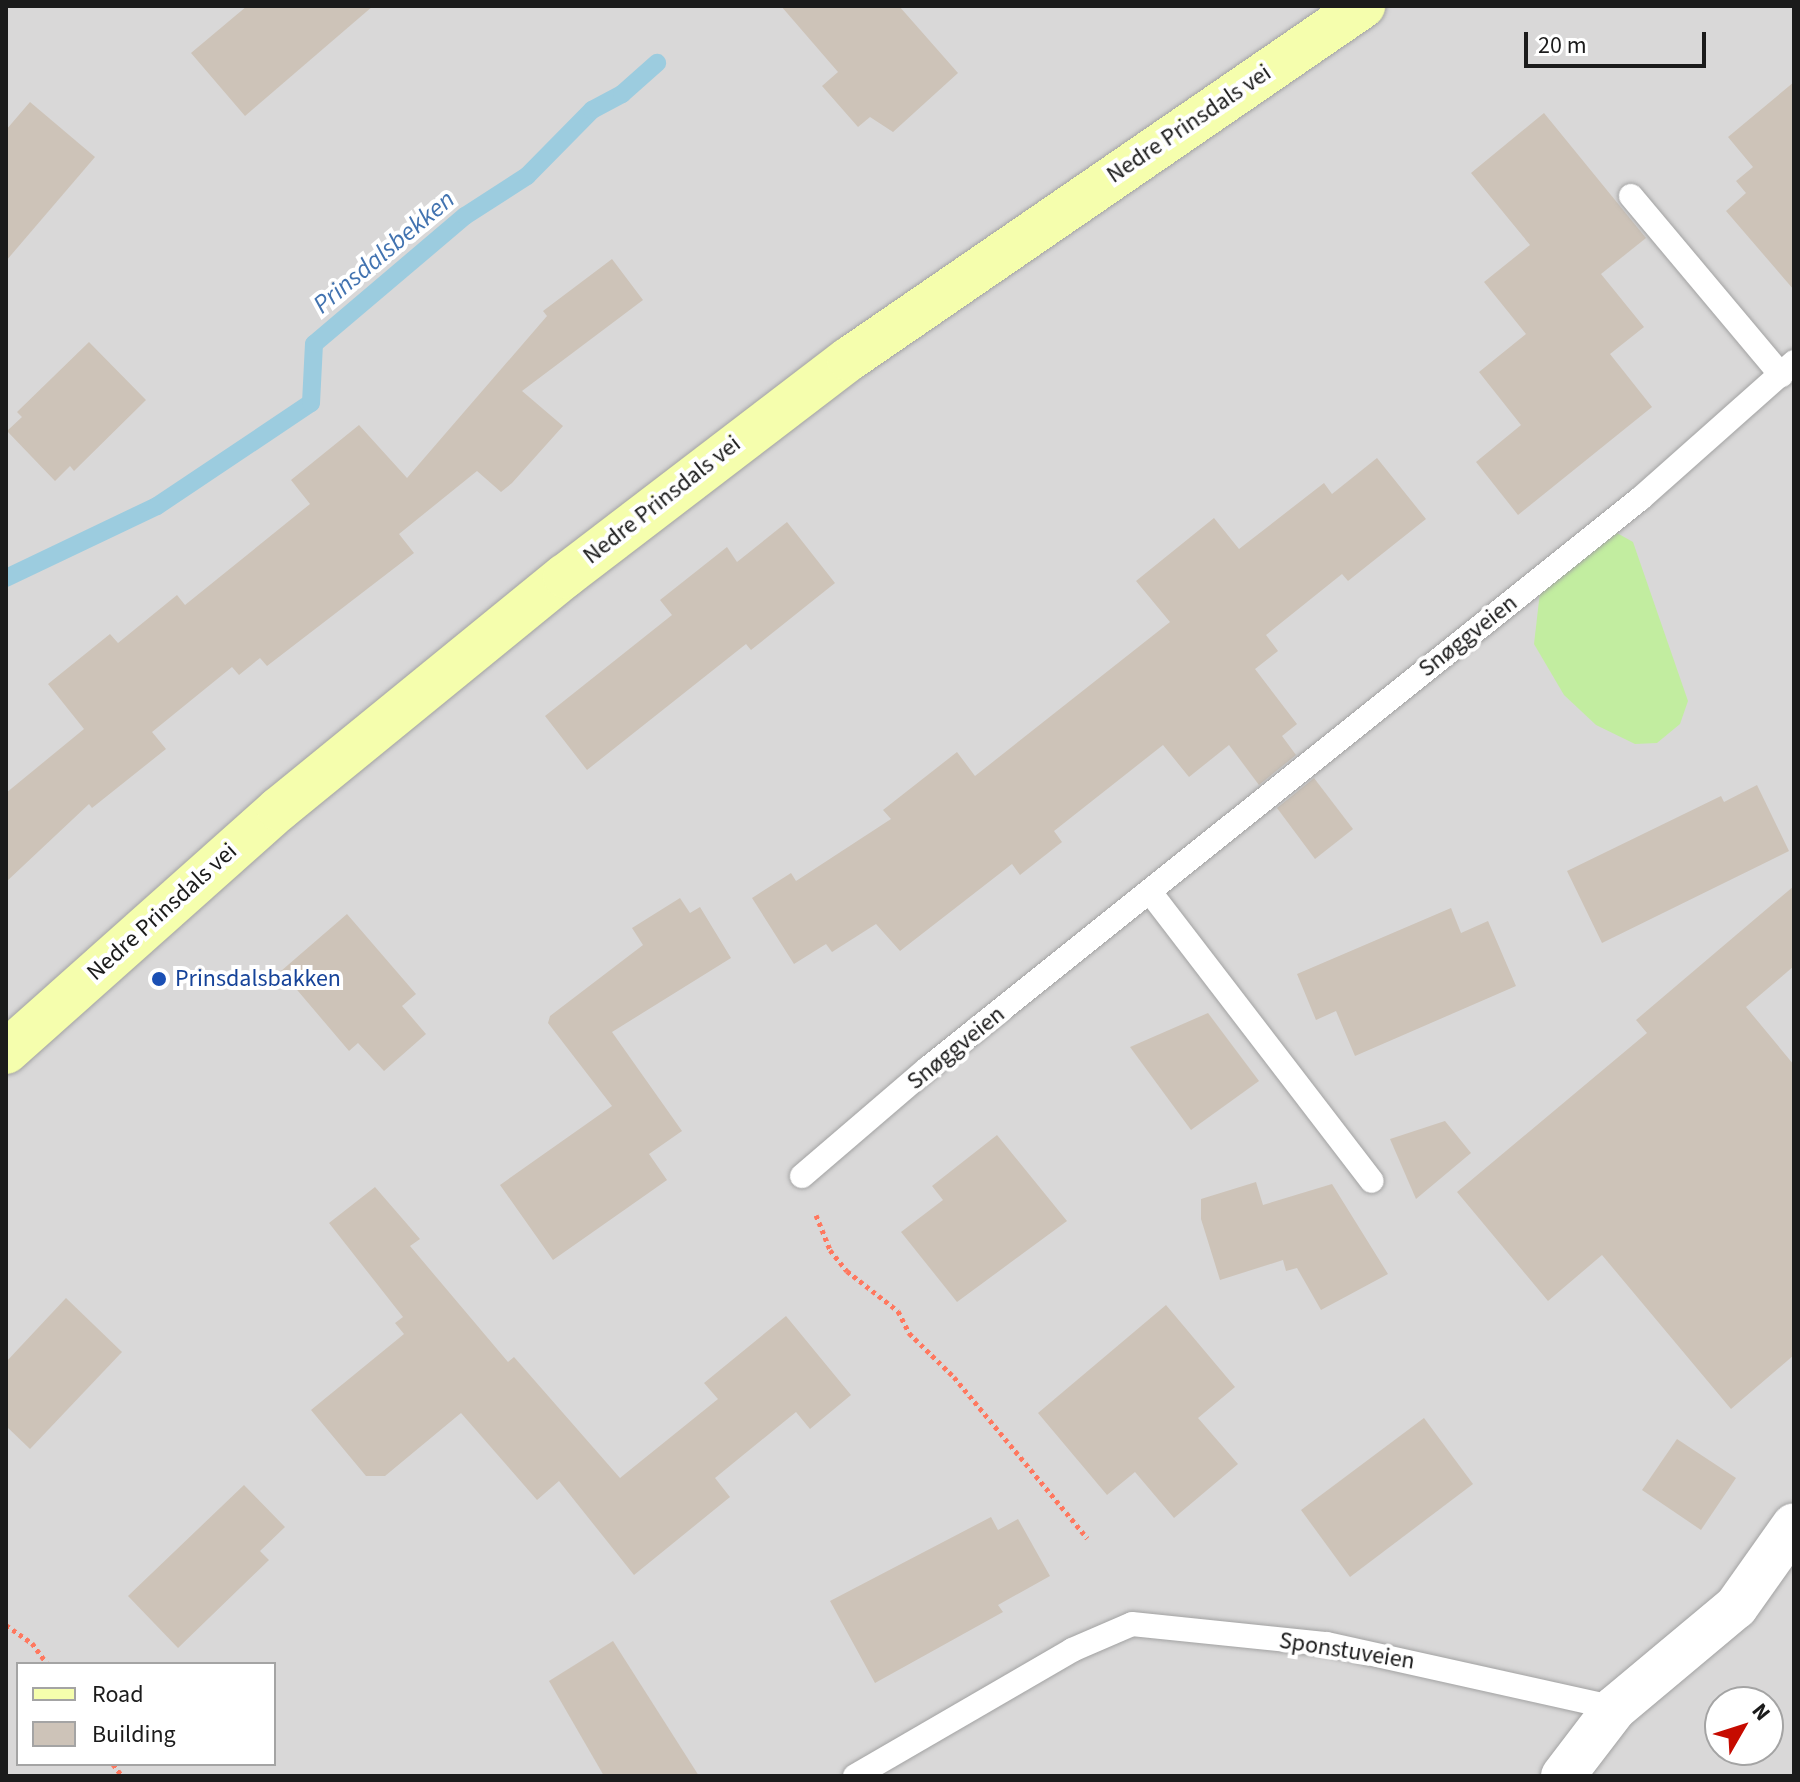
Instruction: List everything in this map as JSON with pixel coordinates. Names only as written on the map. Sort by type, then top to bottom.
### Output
[{"type":"main road","name":"Nedre Prinsdals vei","points":[[6,1052],[279,809],[565,576],[849,359],[1363,6]]},
{"type":"street","points":[[1563,1776],[1615,1708],[1736,1607],[1794,1525]]},
{"type":"lane","name":"Snøggveien","points":[[802,1176],[1641,498],[1788,369],[1631,196]]},
{"type":"lane","points":[[1150,892],[1372,1181]]},
{"type":"lane","name":"Sponstuveien","points":[[855,1776],[1072,1650],[1132,1624],[1327,1644],[1615,1708]]},
{"type":"path","points":[[802,1176],[830,1250],[847,1271],[898,1311],[909,1333],[945,1367],[1087,1538]]},
{"type":"path","points":[[6,1625],[32,1643],[46,1662]]},
{"type":"shaded area","points":[[6,6],[1794,6],[1794,1776],[6,1776]]},
{"type":"green space","points":[[1617,533],[1633,542],[1688,701],[1680,724],[1657,743],[1635,744],[1596,725],[1564,695],[1534,644],[1540,592]]},
{"type":"building","points":[[247,6],[373,6],[245,116],[191,53]]},
{"type":"building","points":[[781,6],[899,6],[958,73],[893,132],[870,117],[858,127],[822,86],[838,72]]},
{"type":"building","points":[[1794,82],[1794,290],[1726,211],[1746,193],[1736,181],[1753,167],[1728,137]]},
{"type":"building","points":[[30,102],[95,157],[6,261],[6,130]]},
{"type":"building","points":[[1544,113],[1646,238],[1601,274],[1644,327],[1610,354],[1652,407],[1518,515],[1476,462],[1521,425],[1479,372],[1526,334],[1484,282],[1530,245],[1471,173]]},
{"type":"building","points":[[612,259],[643,300],[522,391],[563,426],[512,483],[501,492],[477,471],[399,534],[414,553],[267,666],[260,658],[239,675],[232,667],[152,732],[166,749],[92,808],[89,804],[6,882],[6,793],[84,729],[48,684],[110,634],[118,643],[177,595],[185,605],[310,504],[291,480],[359,425],[407,478],[547,316],[543,311]]},
{"type":"building","points":[[89,342],[146,400],[74,471],[70,466],[55,481],[7,431],[22,417],[17,412]]},
{"type":"building","points":[[1377,458],[1426,519],[1348,581],[1342,574],[1266,635],[1278,651],[1255,669],[1297,724],[1282,736],[1296,755],[1259,785],[1229,745],[1189,777],[1163,745],[1054,831],[1062,842],[1020,875],[1012,864],[900,951],[876,924],[832,952],[826,944],[794,964],[752,898],[791,873],[796,881],[891,819],[883,810],[957,752],[975,776],[1170,622],[1136,581],[1214,518],[1239,549],[1324,483],[1332,494]]},
{"type":"building","points":[[787,522],[835,583],[751,650],[746,644],[587,770],[545,716],[672,615],[660,600],[727,547],[737,562]]},
{"type":"building","points":[[1314,778],[1353,829],[1315,859],[1277,808]]},
{"type":"building","points":[[1757,785],[1789,851],[1602,943],[1567,871],[1721,796],[1724,802]]},
{"type":"building","points":[[1794,886],[1794,966],[1746,1007],[1794,1065],[1794,1355],[1731,1409],[1602,1255],[1548,1301],[1457,1192],[1647,1033],[1636,1020]]},
{"type":"building","points":[[680,898],[690,913],[700,907],[731,958],[612,1032],[682,1131],[649,1154],[667,1180],[553,1260],[500,1185],[612,1106],[548,1023],[550,1016],[643,945],[632,928]]},
{"type":"building","points":[[1451,908],[1461,933],[1488,921],[1516,986],[1355,1056],[1336,1011],[1316,1020],[1297,974]]},
{"type":"building","points":[[347,914],[416,994],[402,1006],[426,1034],[384,1071],[358,1043],[349,1051],[281,971]]},
{"type":"building","points":[[1208,1013],[1259,1081],[1191,1130],[1130,1047]]},
{"type":"building","points":[[1445,1121],[1471,1153],[1416,1199],[1390,1139]]},
{"type":"building","points":[[997,1135],[1067,1221],[957,1302],[901,1232],[943,1200],[932,1186]]},
{"type":"building","points":[[1256,1182],[1263,1205],[1332,1184],[1388,1274],[1321,1310],[1297,1268],[1286,1271],[1283,1260],[1220,1280],[1201,1219],[1201,1199]]},
{"type":"building","points":[[375,1187],[420,1239],[410,1246],[508,1362],[514,1357],[620,1478],[718,1399],[704,1383],[786,1316],[851,1395],[810,1429],[796,1412],[715,1478],[730,1497],[634,1575],[559,1481],[537,1500],[461,1413],[385,1476],[366,1476],[311,1410],[404,1334],[395,1323],[403,1317],[329,1223]]},
{"type":"building","points":[[66,1298],[122,1352],[30,1449],[6,1426],[6,1362]]},
{"type":"building","points":[[1166,1305],[1235,1387],[1198,1418],[1238,1464],[1174,1518],[1135,1472],[1107,1495],[1038,1413]]},
{"type":"building","points":[[1424,1418],[1473,1484],[1350,1577],[1301,1510]]},
{"type":"building","points":[[1677,1439],[1736,1478],[1701,1530],[1642,1490]]},
{"type":"building","points":[[244,1485],[285,1527],[260,1551],[269,1560],[178,1648],[128,1596]]},
{"type":"building","points":[[991,1517],[998,1530],[1018,1519],[1050,1576],[998,1605],[1003,1612],[875,1683],[830,1601]]},
{"type":"building","points":[[613,1641],[699,1776],[604,1776],[549,1681]]},
{"type":"waterway","name":"Prinsdalsbekken","points":[[6,578],[157,506],[311,403],[314,344],[465,216],[527,176],[592,110],[622,94],[657,63]]},
{"type":"place","name":"Prinsdalsbakken","points":[[159,979]]}]
